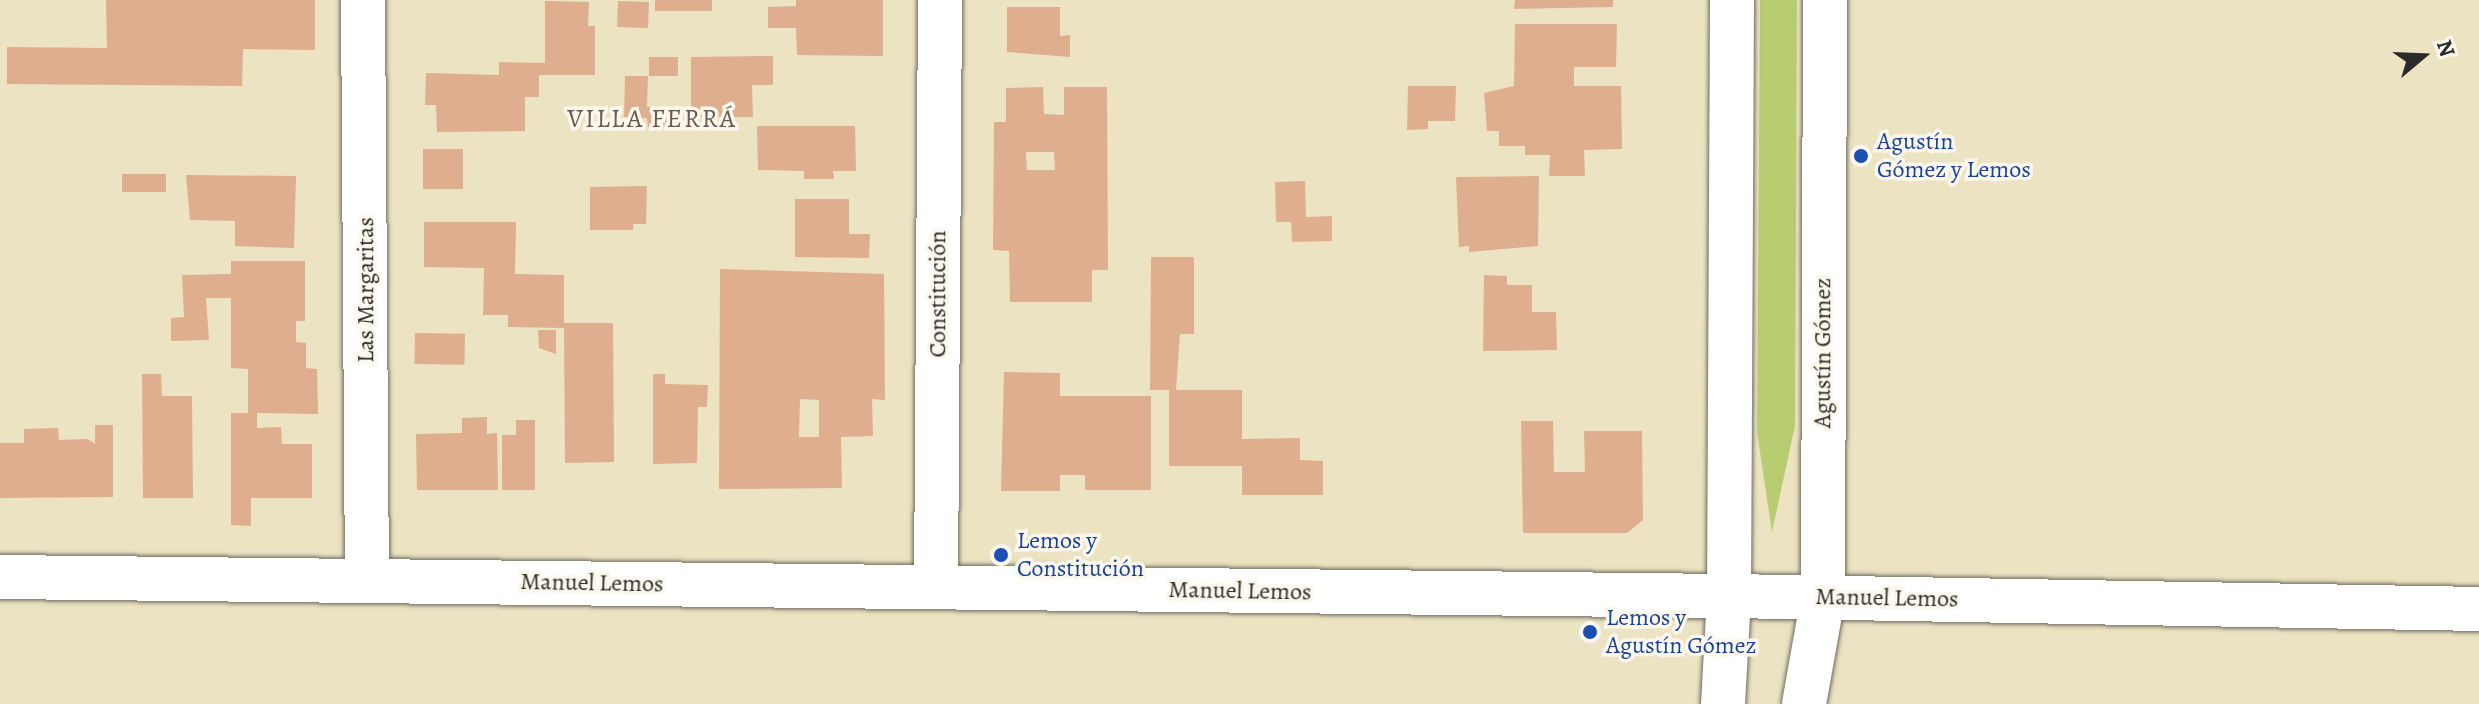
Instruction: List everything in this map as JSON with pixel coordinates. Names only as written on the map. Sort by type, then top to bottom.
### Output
[{"type":"street","name":"Las Margaritas","points":[[363,0],[367,581]]},
{"type":"street","name":"Constitución","points":[[936,587],[940,0]]},
{"type":"street","points":[[1723,704],[1729,596],[1732,0]]},
{"type":"street","name":"Agustín Gómez","points":[[1804,704],[1823,597],[1825,0]]},
{"type":"street","name":"Manuel Lemos","points":[[0,577],[1823,597],[2479,609]]},
{"type":"green space","points":[[1760,0],[1797,0],[1795,426],[1772,532],[1757,432]]},
{"type":"building","points":[[106,0],[315,0],[315,50],[243,49],[242,86],[7,84],[7,47],[107,48]]},
{"type":"building","points":[[655,0],[712,0],[712,11],[655,11]]},
{"type":"building","points":[[796,0],[883,0],[883,56],[797,55],[796,28],[768,28],[768,7],[796,6]]},
{"type":"building","points":[[1515,0],[1613,0],[1613,7],[1514,9]]},
{"type":"building","points":[[545,1],[589,2],[588,26],[595,26],[595,75],[539,75],[539,97],[525,97],[525,131],[437,132],[436,105],[425,105],[426,73],[499,75],[499,62],[545,63]]},
{"type":"building","points":[[618,1],[649,2],[648,28],[617,27]]},
{"type":"building","points":[[1007,7],[1060,7],[1060,36],[1070,35],[1070,57],[1007,52]]},
{"type":"building","points":[[1515,24],[1617,24],[1616,67],[1574,67],[1574,86],[1621,86],[1622,149],[1584,150],[1585,176],[1549,176],[1550,155],[1525,155],[1525,146],[1499,146],[1499,131],[1487,131],[1484,93],[1514,86]]},
{"type":"building","points":[[773,56],[773,85],[752,85],[753,117],[691,117],[691,57]]},
{"type":"building","points":[[649,57],[678,57],[678,76],[649,76]]},
{"type":"building","points":[[625,76],[648,76],[647,107],[678,107],[679,126],[648,127],[647,118],[624,117]]},
{"type":"building","points":[[1408,86],[1456,86],[1455,121],[1428,121],[1428,129],[1407,130]]},
{"type":"building","points":[[1043,87],[1044,114],[1064,115],[1064,87],[1107,87],[1108,270],[1092,270],[1092,302],[1010,302],[1009,251],[993,250],[994,122],[1006,122],[1006,88]],"holes":[[[1026,152],[1054,152],[1055,170],[1027,170]]]},
{"type":"building","points":[[757,126],[855,126],[856,171],[833,171],[834,179],[804,179],[804,171],[758,170]]},
{"type":"building","points":[[423,149],[463,149],[463,189],[423,189]]},
{"type":"building","points":[[122,174],[166,174],[166,192],[122,192]]},
{"type":"building","points":[[186,175],[296,176],[294,248],[235,246],[235,221],[190,220]]},
{"type":"building","points":[[1539,176],[1538,246],[1469,252],[1469,246],[1459,247],[1456,177]]},
{"type":"building","points":[[1305,181],[1306,217],[1332,216],[1332,241],[1292,242],[1291,222],[1276,222],[1275,182]]},
{"type":"building","points":[[647,186],[646,224],[633,224],[633,230],[590,230],[590,187]]},
{"type":"building","points":[[795,199],[849,199],[849,234],[870,234],[869,258],[795,257]]},
{"type":"building","points":[[424,222],[516,222],[515,274],[564,275],[564,323],[613,323],[614,462],[565,463],[564,328],[508,327],[508,315],[483,315],[484,268],[424,267]]},
{"type":"building","points":[[1151,257],[1194,257],[1194,334],[1180,334],[1176,390],[1242,390],[1242,439],[1300,438],[1300,460],[1323,461],[1323,495],[1242,495],[1242,466],[1169,466],[1169,390],[1150,390]]},
{"type":"building","points":[[231,261],[305,261],[305,321],[296,321],[296,342],[306,343],[306,368],[317,369],[318,414],[257,413],[257,428],[281,427],[282,444],[312,444],[312,498],[251,498],[251,526],[231,525],[231,413],[248,413],[248,369],[231,368],[231,298],[206,298],[209,340],[171,341],[171,318],[184,317],[182,275],[231,274]]},
{"type":"building","points":[[720,269],[884,274],[885,400],[872,399],[873,436],[841,437],[842,488],[719,489]],"holes":[[[800,399],[819,400],[819,437],[799,437]]]},
{"type":"building","points":[[1484,275],[1507,276],[1507,285],[1532,285],[1532,312],[1556,312],[1557,350],[1483,351]]},
{"type":"building","points":[[538,330],[556,330],[556,354],[539,348]]},
{"type":"building","points":[[415,333],[465,334],[464,365],[414,364]]},
{"type":"building","points":[[1004,372],[1060,373],[1060,396],[1151,396],[1151,490],[1085,490],[1085,475],[1060,475],[1060,491],[1001,491]]},
{"type":"building","points":[[142,374],[161,374],[162,396],[192,396],[193,498],[143,498]]},
{"type":"building","points":[[653,374],[665,374],[665,384],[708,385],[707,407],[698,407],[697,463],[653,464]]},
{"type":"building","points":[[487,417],[487,434],[497,433],[498,490],[417,490],[416,434],[462,433],[462,418]]},
{"type":"building","points":[[516,420],[535,420],[535,490],[502,490],[502,435],[516,435]]},
{"type":"building","points":[[1521,421],[1553,421],[1554,472],[1585,472],[1584,431],[1642,431],[1643,520],[1627,533],[1523,533]]},
{"type":"building","points":[[95,425],[113,425],[113,497],[0,498],[0,443],[24,443],[24,429],[58,428],[59,440],[88,439],[95,444]]},
{"type":"place","name":"Agustín Gómez y Lemos","points":[[1861,156]]},
{"type":"place","name":"Lemos y Constitución","points":[[1001,555]]},
{"type":"place","name":"Lemos y Agustín Gómez","points":[[1590,632]]},
{"type":"district","name":"VILLA FERRÁ","points":[[652,119]]}]
